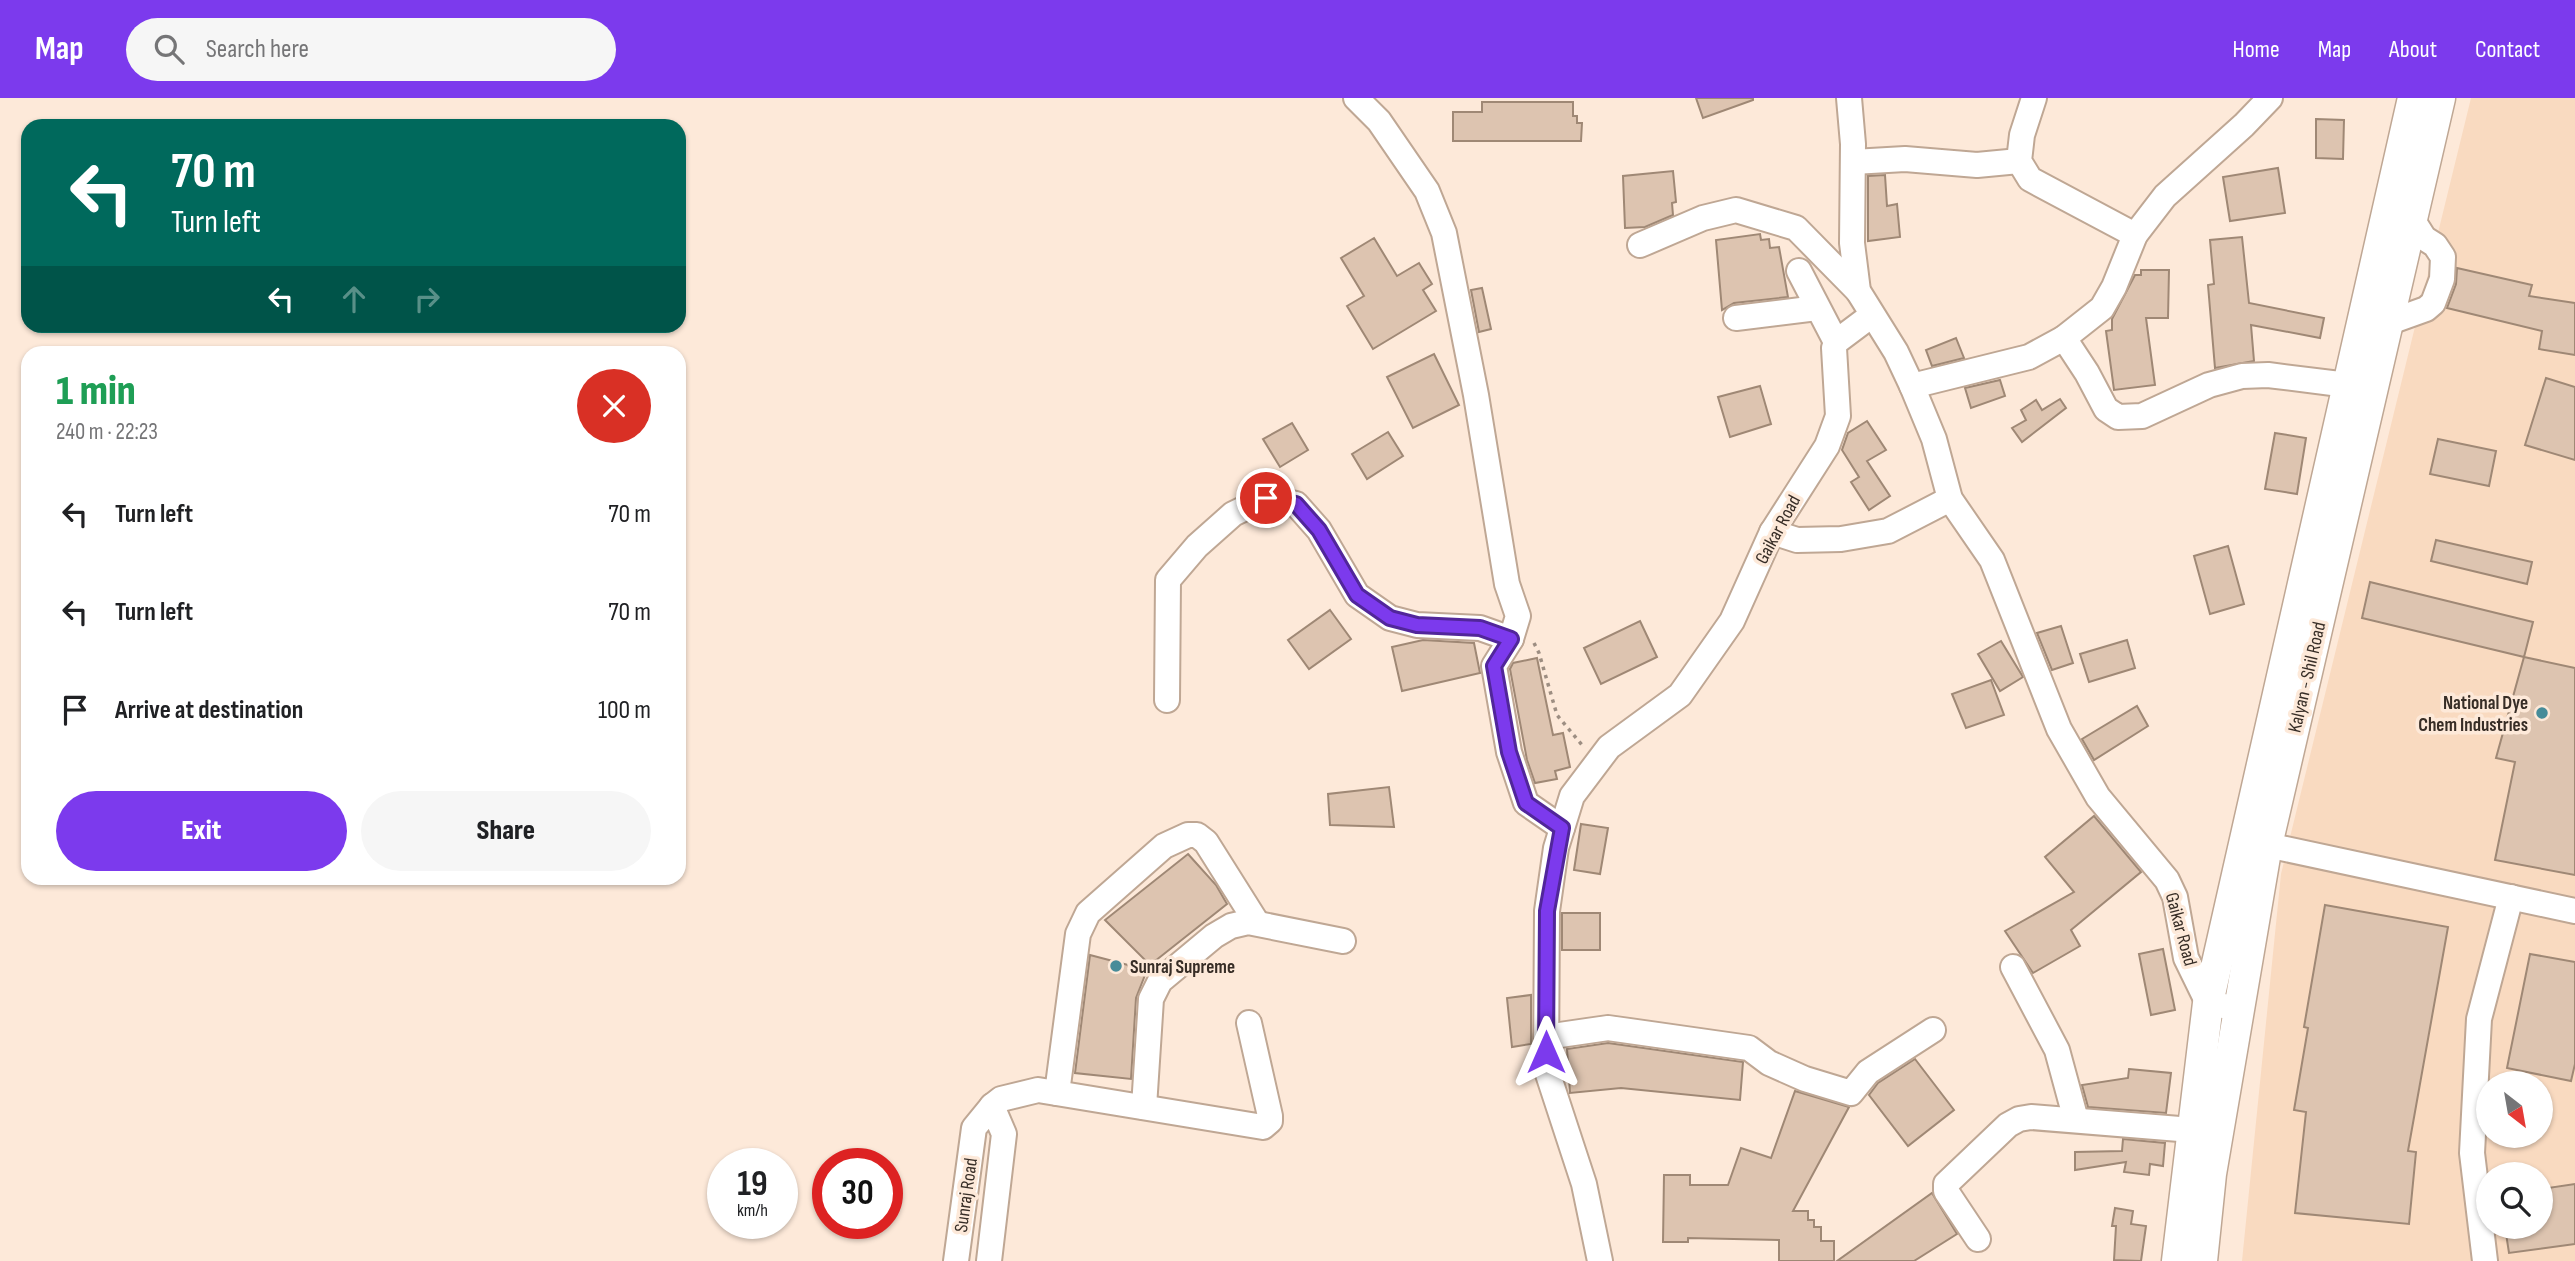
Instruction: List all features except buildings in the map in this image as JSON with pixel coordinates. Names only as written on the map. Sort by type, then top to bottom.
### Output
[{"type":"main road","name":"Kalyan - Shil Road","points":[[2202,1261],[2211,1174],[2267,845],[2387,323],[2386,272],[2413,98]]},
{"type":"main road","name":"Kalyan - Shil Road","points":[[2177,1261],[2208,1003],[2348,385],[2386,272],[2412,219],[2440,98]]},
{"type":"street","points":[[1356,98],[1379,121],[1427,191],[1444,233],[1476,395],[1514,628],[1494,666],[1509,752],[1526,803],[1562,828]]},
{"type":"street","points":[[1849,98],[1853,162],[1852,243],[1858,291]]},
{"type":"street","points":[[2034,98],[2022,135],[2019,160],[2030,179],[2134,235]]},
{"type":"street","points":[[1912,386],[2029,357],[2064,338],[2102,308],[2115,287],[2134,235],[2165,196],[2270,98]]},
{"type":"street","points":[[1853,162],[1905,159],[1977,164],[2019,160]]},
{"type":"street","points":[[1640,245],[1703,218],[1736,210],[1796,228],[1858,291]]},
{"type":"street","points":[[2387,323],[2426,309],[2433,303],[2442,279],[2443,257],[2435,245],[2424,238],[2412,219]]},
{"type":"street","points":[[1799,271],[1836,342],[1872,315]]},
{"type":"street","name":"Gaikar Road","points":[[1858,291],[1896,352],[1912,386],[1934,439],[1950,499],[1992,560],[2059,729],[2098,797],[2167,880],[2175,897],[2186,958],[2208,1003]]},
{"type":"street","points":[[1736,318],[1816,308]]},
{"type":"street","points":[[2064,338],[2087,373],[2105,409],[2118,417],[2142,416],[2209,386],[2242,376],[2268,375],[2348,385]]},
{"type":"street","name":"Gaikar Road","points":[[1600,1261],[1584,1184],[1546,1068],[1547,911],[1562,828],[1572,796],[1609,747],[1680,695],[1732,621],[1772,532],[1827,446],[1838,416],[1833,348],[1836,342]]},
{"type":"street","points":[[1167,700],[1168,580],[1197,546],[1233,514],[1266,498],[1296,504],[1319,530],[1357,595],[1390,618],[1417,625],[1514,628]]},
{"type":"street","points":[[1772,532],[1797,540],[1841,539],[1888,531],[1950,499]]},
{"type":"street","points":[[1057,1093],[1078,934],[1088,913],[1164,846],[1188,835],[1197,835],[1206,842],[1256,923]]},
{"type":"street","points":[[2267,845],[2575,911]]},
{"type":"street","points":[[2485,1261],[2472,1153],[2479,1019],[2511,897]]},
{"type":"street","points":[[1144,1107],[1154,990],[1160,981],[1214,936],[1231,926],[1248,922],[1343,941]]},
{"type":"street","points":[[2013,967],[2057,1050],[2076,1120]]},
{"type":"street","points":[[2208,1003],[2239,1009]]},
{"type":"street","points":[[989,1261],[1004,1134],[992,1106],[1001,1099],[1038,1090],[1263,1127],[1267,1125],[1270,1116],[1249,1023]]},
{"type":"street","points":[[1546,1037],[1608,1028],[1749,1048],[1769,1063],[1805,1079],[1851,1093],[1868,1072],[1933,1030]]},
{"type":"street","name":"Sunraj Road","points":[[956,1261],[974,1128],[992,1106]]},
{"type":"street","points":[[1978,1239],[1945,1191],[1946,1184],[2008,1125],[2019,1119],[2031,1117],[2192,1130]]},
{"type":"path","points":[[1514,628],[1539,653],[1557,715],[1596,764]]},
{"type":"shaded area","points":[[2471,98],[2575,98],[2575,1261],[2242,1261],[2281,874]]},
{"type":"place","name":"National Dye Chem Industries","points":[[2542,713]]},
{"type":"place","name":"Sunraj Supreme","points":[[1116,966]]},
{"type":"route","points":[[1266,498],[1296,504],[1319,530],[1357,595],[1390,618],[1417,625],[1480,628],[1511,639],[1494,666],[1509,752],[1526,803],[1562,828],[1556,848],[1547,911],[1546,1052]]}]
